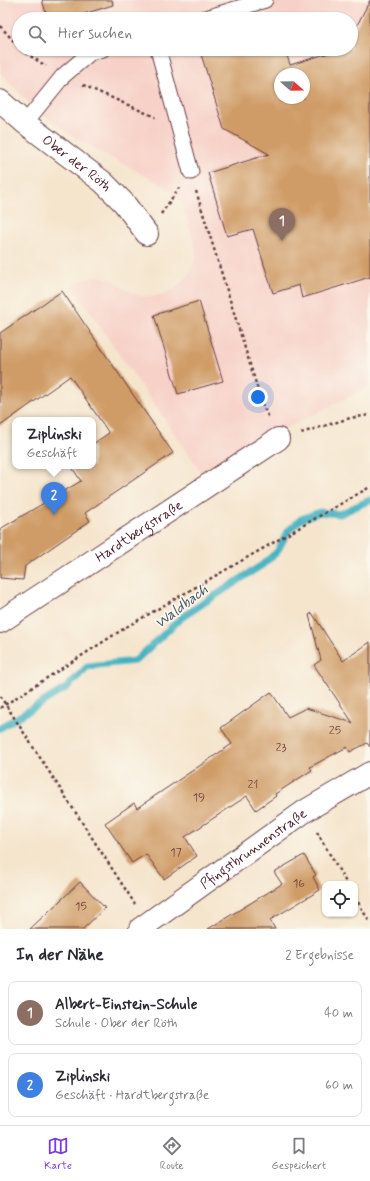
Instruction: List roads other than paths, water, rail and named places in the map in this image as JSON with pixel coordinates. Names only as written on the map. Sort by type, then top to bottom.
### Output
[{"type":"street","name":"Ober der Röth","points":[[0,101],[25,123],[103,182],[124,203],[147,234]]},
{"type":"street","name":"Hardtbergstraße","points":[[0,622],[278,440]]},
{"type":"street","name":"Pfingstbrunnenstraße","points":[[143,926],[305,811],[370,773]]},
{"type":"lane","points":[[226,12],[265,0]]},
{"type":"lane","points":[[25,123],[63,76],[86,56]]},
{"type":"lane","points":[[160,56],[191,172]]},
{"type":"waterway","name":"Waldbach","points":[[0,728],[66,688],[88,666],[135,661],[181,618],[262,565],[277,552],[288,531],[301,519],[320,512],[340,514],[370,500]]},
{"type":"place","name":"Albert-Einstein-Schule","points":[[282,241]]},
{"type":"place","name":"Ziplinski","points":[[54,515]]}]
